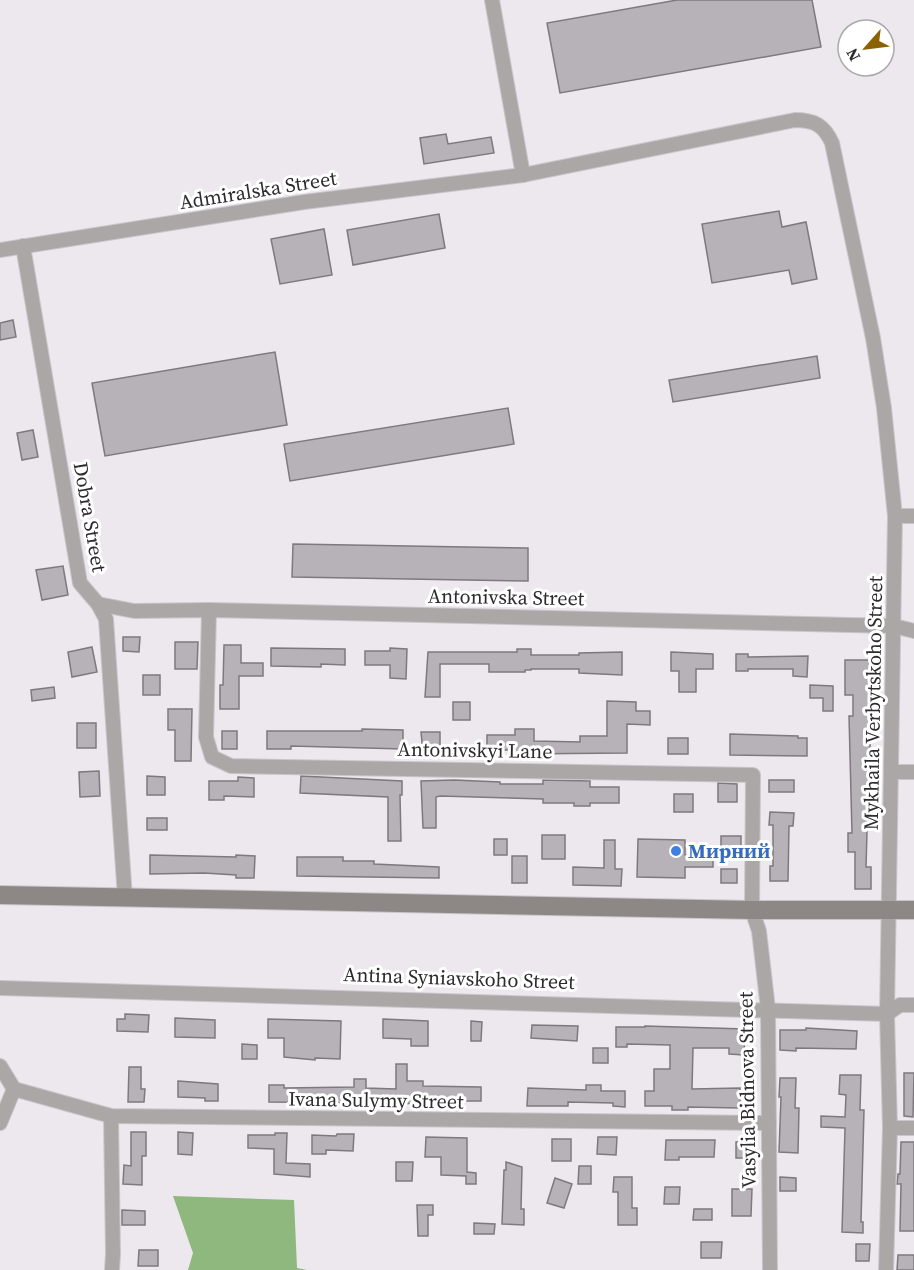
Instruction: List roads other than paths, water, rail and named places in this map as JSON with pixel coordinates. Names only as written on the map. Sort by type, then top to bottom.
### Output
[{"type":"street","points":[[492,0],[522,175]]},
{"type":"street","name":"Admiralska Street","points":[[0,250],[304,202],[522,175],[795,120],[807,120],[820,124],[832,142]]},
{"type":"street","name":"Mykhaila Verbytskoho Street","points":[[832,142],[875,350],[884,408],[895,516],[887,1014],[890,1128],[886,1270]]},
{"type":"street","name":"Dobra Street","points":[[23,246],[80,583],[98,604],[106,619],[125,898]]},
{"type":"street","points":[[895,516],[914,516]]},
{"type":"street","name":"Antonivska Street","points":[[98,604],[134,611],[209,610],[894,626],[914,631]]},
{"type":"street","name":"Antonivskyi Lane","points":[[209,610],[206,737],[212,757],[219,761],[231,766],[753,775],[752,910]]},
{"type":"street","points":[[892,772],[914,772]]},
{"type":"street","points":[[0,896],[752,910],[914,910]]},
{"type":"street","name":"Vasylia Bidnova Street","points":[[752,910],[759,931],[768,1009],[770,1270]]},
{"type":"street","name":"Antina Syniavskoho Street","points":[[0,988],[887,1014],[900,1005],[914,1005]]},
{"type":"street","points":[[0,1066],[14,1089],[0,1123]]},
{"type":"street","name":"Ivana Sulymy Street","points":[[14,1089],[111,1116],[769,1123]]},
{"type":"street","points":[[111,1116],[112,1270]]},
{"type":"street","points":[[890,1128],[914,1128]]},
{"type":"place","name":"Мирний","points":[[676,851]]}]
